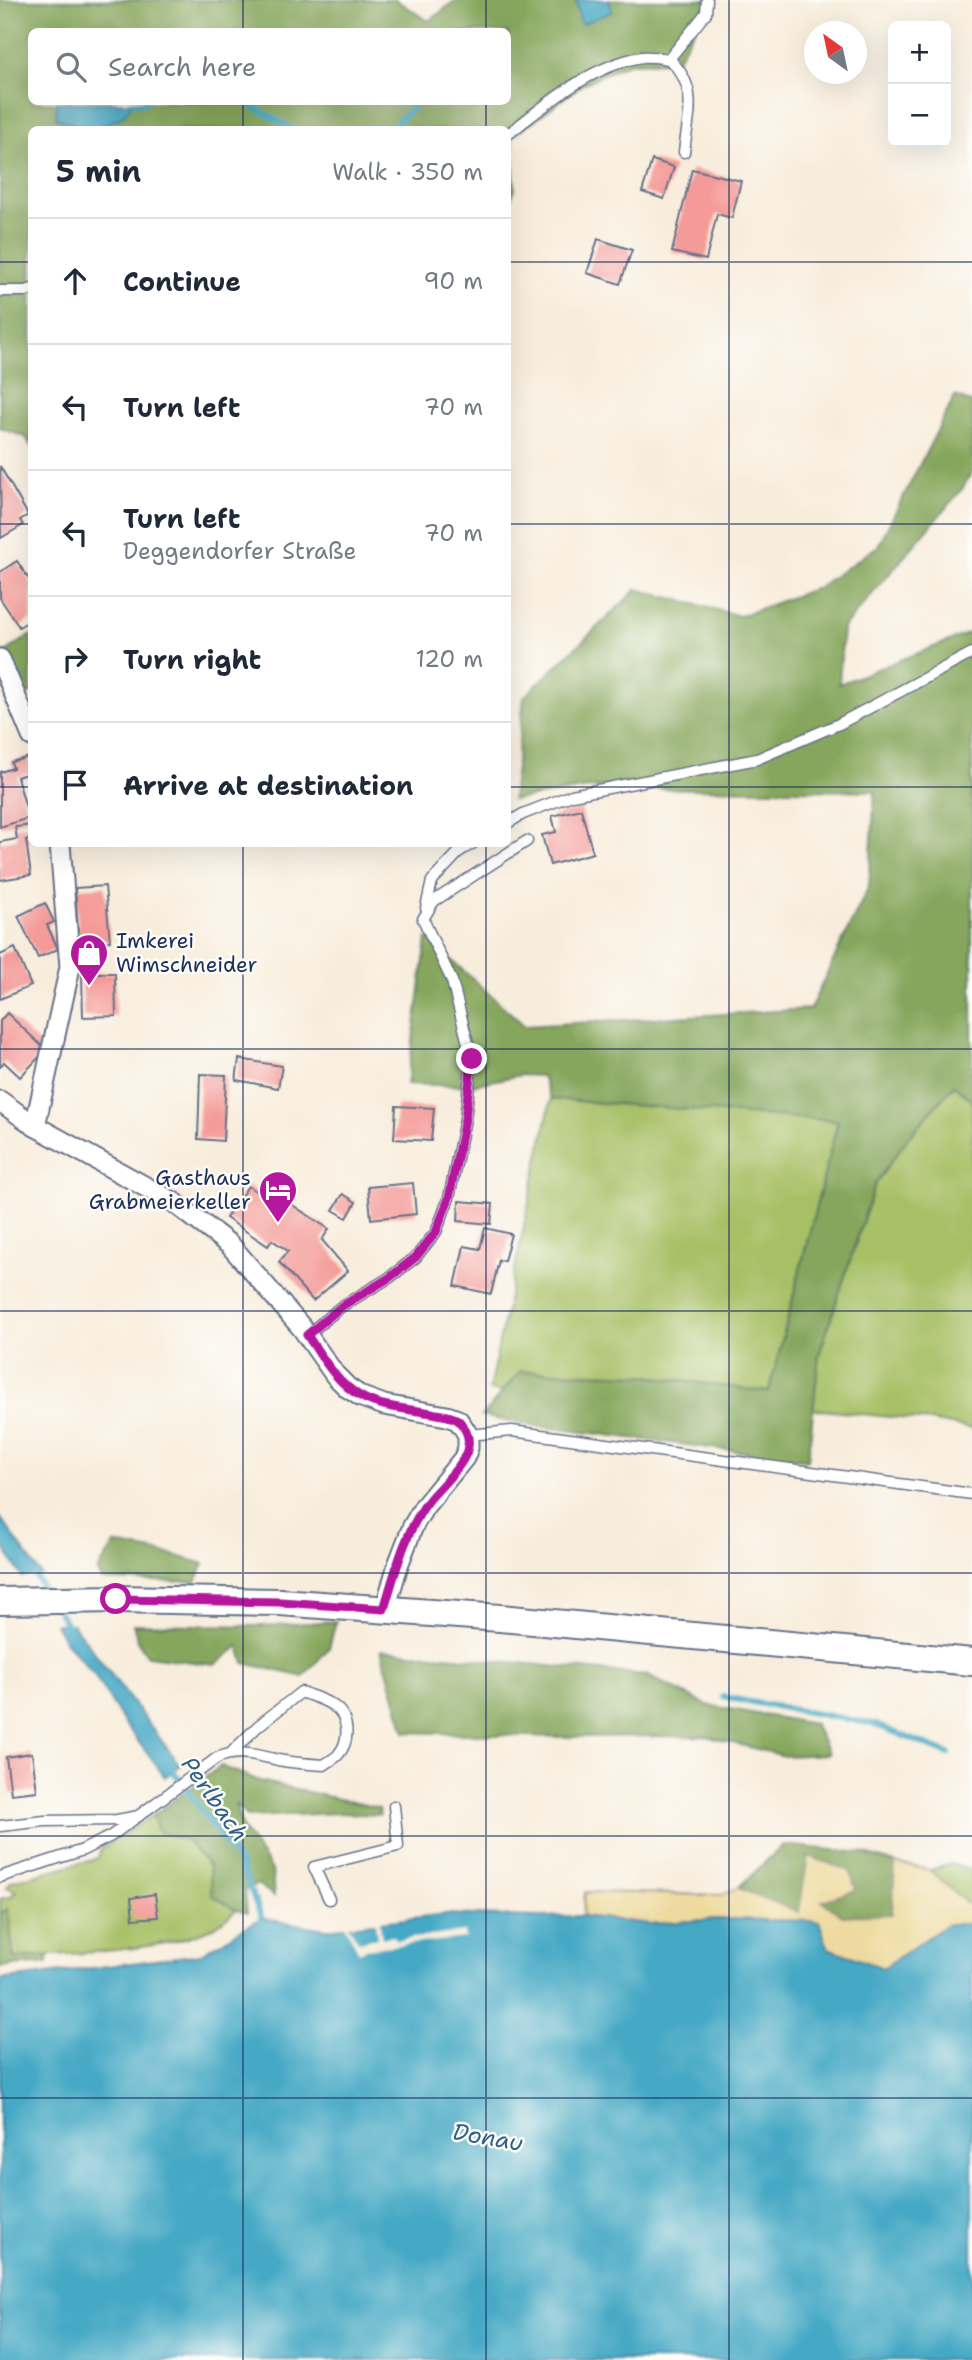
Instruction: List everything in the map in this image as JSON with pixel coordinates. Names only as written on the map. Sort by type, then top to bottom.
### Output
[{"type":"main road","points":[[0,1601],[116,1599],[280,1602],[500,1618],[972,1662]]},
{"type":"street","points":[[0,659],[28,726]]},
{"type":"street","points":[[34,1126],[70,967],[60,847]]},
{"type":"street","points":[[0,1101],[34,1126],[175,1203],[230,1245],[307,1335],[335,1375],[362,1397],[384,1405],[458,1420],[468,1435],[468,1448],[464,1458],[424,1507],[413,1526],[384,1609]]},
{"type":"lane","points":[[669,59],[706,12],[707,0]]},
{"type":"lane","points":[[511,132],[594,72],[644,57],[669,59],[686,78],[691,94],[684,152]]},
{"type":"lane","points":[[0,291],[28,290]]},
{"type":"lane","points":[[511,821],[572,795],[757,759],[839,724],[972,653]]},
{"type":"lane","points":[[423,919],[433,901],[527,841]]},
{"type":"lane","points":[[307,1335],[342,1306],[389,1278],[416,1257],[436,1232],[449,1198],[465,1119],[472,1059],[452,981],[423,919],[432,881],[467,847]]},
{"type":"lane","points":[[468,1435],[512,1431],[972,1494]]},
{"type":"lane","points":[[0,1877],[83,1850],[111,1836],[217,1758],[231,1753],[324,1765],[338,1754],[346,1740],[347,1728],[342,1714],[334,1706],[300,1692],[258,1726],[231,1753]]},
{"type":"lane","points":[[330,1899],[314,1867],[398,1846],[394,1806]]},
{"type":"lane","points":[[0,1826],[45,1821],[117,1820],[141,1816]]},
{"type":"green space","points":[[0,0],[396,0],[429,21],[456,0],[708,0],[676,62],[628,63],[583,84],[512,137],[515,189],[511,198],[511,126],[28,126],[28,441],[26,437],[0,428]]},
{"type":"green space","points":[[955,396],[972,403],[972,471],[963,488],[843,628],[839,684],[972,632],[972,1100],[954,1085],[907,1139],[875,1184],[819,1355],[808,1460],[535,1426],[482,1416],[521,1371],[639,1375],[769,1392],[838,1121],[551,1099],[542,1076],[521,1075],[467,1086],[407,1084],[427,938],[525,1026],[810,1009],[869,886],[875,791],[590,788],[512,800],[524,697],[637,589],[740,616],[817,588],[878,546]]},
{"type":"green space","points":[[28,637],[28,694],[16,700],[0,656]]},
{"type":"green space","points":[[954,1085],[972,1100],[972,1429],[930,1421],[813,1409],[819,1355],[875,1184],[907,1139]]},
{"type":"green space","points":[[551,1099],[838,1120],[769,1392],[639,1375],[521,1371],[502,1392],[489,1390]]},
{"type":"green space","points":[[115,1544],[174,1555],[204,1564],[196,1582],[102,1580],[97,1571]]},
{"type":"green space","points":[[336,1621],[329,1648],[303,1677],[244,1663],[239,1646],[215,1665],[148,1656],[138,1642],[133,1624],[261,1626]]},
{"type":"green space","points":[[381,1650],[646,1675],[707,1705],[814,1724],[829,1754],[784,1756],[705,1736],[558,1737],[405,1732]]},
{"type":"green space","points":[[221,1766],[260,1781],[379,1808],[380,1815],[339,1813],[248,1817],[235,1804],[243,1829],[272,1870],[274,1896],[257,1884],[245,1890],[247,1913],[236,1910],[212,1895],[209,1866],[186,1840],[158,1832],[153,1815]]},
{"type":"green space","points":[[153,1815],[158,1832],[186,1840],[209,1866],[212,1895],[236,1910],[215,1926],[171,1942],[118,1950],[14,1958],[7,1910],[0,1913],[0,1899],[11,1896],[16,1891],[7,1887],[11,1881],[98,1858],[101,1849]]},
{"type":"green space","points":[[783,1845],[863,1853],[895,1863],[892,1914],[841,1920],[821,1901],[808,1856],[799,1913],[738,1888]]},
{"type":"green space","points":[[952,1864],[972,1870],[972,1908],[930,1870]]},
{"type":"green space","points":[[8,1909],[14,1958],[48,1955],[48,1963],[0,1967],[0,1913]]},
{"type":"sand","points":[[808,1856],[850,1871],[856,1890],[822,1901],[842,1916],[892,1914],[895,1863],[930,1870],[972,1908],[972,1924],[948,1924],[883,1968],[828,1948],[818,1921],[718,1919],[650,1924],[583,1916],[585,1892],[721,1895],[738,1888],[799,1912]]},
{"type":"water","points":[[576,0],[609,0],[612,12],[581,24]]},
{"type":"water","points":[[57,105],[132,105],[122,117],[101,126],[79,126],[56,118]]},
{"type":"water","points":[[0,1517],[41,1575],[22,1577],[0,1541]]},
{"type":"water","points":[[55,1624],[73,1624],[180,1765],[165,1777],[125,1724],[93,1673],[67,1644]]},
{"type":"water","name":"Donau","points":[[445,1914],[583,1916],[650,1924],[718,1919],[819,1921],[828,1948],[883,1968],[948,1924],[972,1924],[972,2360],[0,2360],[0,1980],[201,1954],[261,1918],[326,1929]]},
{"type":"pier","points":[[379,1918],[382,1938],[393,1936],[396,1940],[464,1932],[465,1938],[364,1949],[359,1952],[344,1923],[346,1922],[359,1942],[377,1938],[375,1919]]},
{"type":"building","points":[[652,160],[674,167],[664,199],[642,192]]},
{"type":"building","points":[[692,169],[741,181],[732,218],[717,214],[706,260],[672,252]]},
{"type":"building","points":[[598,239],[632,250],[620,284],[587,273]]},
{"type":"building","points":[[0,466],[28,515],[20,520],[23,525],[1,538]]},
{"type":"building","points":[[17,561],[28,578],[28,621],[19,627],[0,598],[0,572]]},
{"type":"building","points":[[28,757],[28,773],[17,777],[28,818],[0,827],[0,772],[13,768],[11,762]]},
{"type":"building","points":[[581,809],[593,853],[550,865],[542,835],[556,832],[552,816]]},
{"type":"building","points":[[28,825],[26,840],[31,875],[0,880],[0,842],[17,839],[15,827]]},
{"type":"building","points":[[105,886],[110,941],[79,944],[75,888]]},
{"type":"building","points":[[45,903],[54,922],[47,925],[58,949],[38,958],[18,916]]},
{"type":"building","points":[[15,948],[31,986],[0,999],[0,955]]},
{"type":"building","points":[[82,973],[115,973],[116,1016],[83,1017]]},
{"type":"building","points":[[7,1013],[46,1050],[20,1077],[4,1062],[0,1067],[0,1021]]},
{"type":"building","points":[[239,1059],[282,1066],[278,1088],[236,1080]]},
{"type":"building","points":[[200,1074],[226,1075],[223,1141],[198,1139]]},
{"type":"building","points":[[396,1106],[434,1108],[431,1141],[394,1139]]},
{"type":"building","points":[[413,1183],[416,1214],[371,1219],[368,1187]]},
{"type":"building","name":"Gasthaus Grabmeierkeller","points":[[248,1186],[279,1206],[283,1199],[329,1229],[322,1240],[348,1271],[313,1301],[279,1262],[288,1251],[272,1240],[268,1246],[226,1218]]},
{"type":"building","points":[[343,1194],[356,1202],[347,1218],[333,1210]]},
{"type":"building","points":[[459,1201],[493,1204],[491,1224],[458,1221]]},
{"type":"building","points":[[485,1228],[511,1234],[504,1261],[499,1260],[491,1294],[455,1286],[464,1246],[480,1249]]},
{"type":"building","points":[[32,1753],[37,1791],[11,1794],[6,1757]]},
{"type":"building","points":[[155,1894],[158,1917],[133,1919],[131,1898]]},
{"type":"waterway","points":[[250,105],[288,126]]},
{"type":"waterway","points":[[393,126],[415,105]]},
{"type":"waterway","name":"Perlbach","points":[[32,1571],[47,1594]]},
{"type":"waterway","name":"Perlbach","points":[[57,1609],[70,1629]]},
{"type":"waterway","points":[[723,1697],[874,1724],[949,1754]]},
{"type":"waterway","name":"Perlbach","points":[[169,1765],[240,1864],[265,1926]]},
{"type":"place","name":"Imkerei Wimschneider","points":[[89,987]]},
{"type":"place","name":"Gasthaus Grabmeierkeller","points":[[278,1224]]},
{"type":"route","points":[[116,1599],[280,1602],[384,1609],[413,1526],[436,1490],[464,1458],[468,1448],[468,1435],[458,1420],[447,1416],[384,1405],[362,1397],[335,1375],[307,1335],[342,1306],[389,1278],[416,1257],[436,1232],[449,1198],[465,1119],[472,1059]]}]
